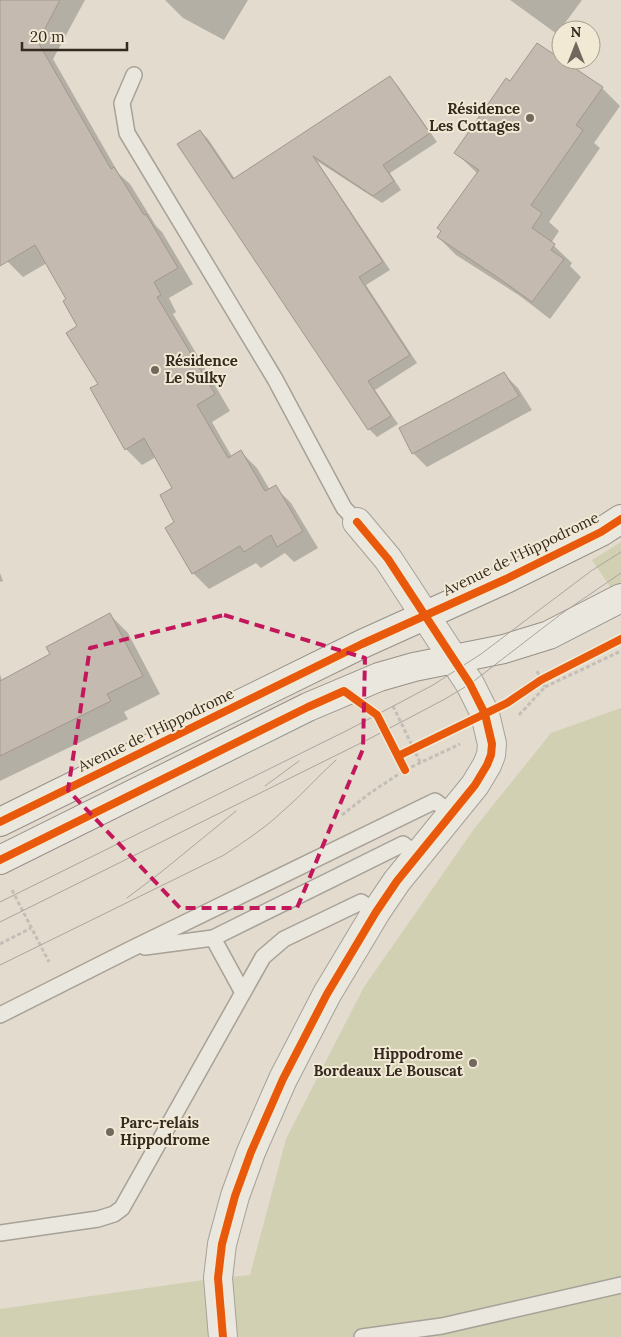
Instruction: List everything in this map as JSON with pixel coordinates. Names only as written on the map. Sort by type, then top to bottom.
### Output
[{"type":"street","name":"Avenue de l'Hippodrome","points":[[0,822],[362,644],[506,579],[601,532],[621,519]]},
{"type":"street","points":[[223,1337],[218,1278],[222,1244],[251,1152],[283,1079],[327,994],[376,912],[417,855],[475,785],[491,755],[492,744],[485,714],[470,684],[388,559],[357,522]]},
{"type":"street","points":[[0,860],[308,707],[379,677],[414,667],[504,649],[549,635],[621,598]]},
{"type":"lane","points":[[134,75],[122,103],[127,133],[275,379],[344,508],[357,522]]},
{"type":"lane","points":[[0,1015],[435,801],[451,813]]},
{"type":"lane","points":[[131,949],[212,938],[403,844],[417,855]]},
{"type":"lane","points":[[0,1233],[98,1219],[114,1214],[122,1208],[263,957],[284,939],[361,902],[376,912]]},
{"type":"lane","points":[[212,938],[243,992]]},
{"type":"lane","points":[[362,1337],[442,1326],[621,1284]]},
{"type":"path","points":[[545,687],[621,651]]},
{"type":"path","points":[[534,684],[557,672]]},
{"type":"path","points":[[406,752],[422,745]]},
{"type":"path","points":[[11,888],[50,963]]},
{"type":"path","points":[[0,944],[31,928]]},
{"type":"highlighted area","points":[[224,615],[365,658],[363,749],[297,908],[180,908],[68,790],[90,648]]},
{"type":"green space","points":[[621,542],[621,582],[611,588],[592,560]]},
{"type":"green space","name":"Hippodrome Bordeaux Le Bouscat","points":[[621,708],[621,1337],[0,1337],[0,1309],[250,1275],[286,1139],[364,987],[474,829],[551,733]]},
{"type":"building","name":"Résidence Le Sulky","points":[[0,0],[60,0],[38,42],[111,169],[114,167],[144,215],[146,214],[178,268],[154,282],[161,295],[157,297],[215,394],[197,405],[228,458],[241,450],[265,491],[276,485],[303,531],[277,547],[271,535],[244,552],[240,546],[192,574],[165,528],[174,522],[160,495],[172,488],[144,438],[125,450],[90,388],[98,384],[66,333],[77,326],[63,301],[66,299],[35,245],[0,266]]},
{"type":"building","points":[[537,43],[551,52],[551,70],[578,70],[603,87],[576,125],[583,130],[531,205],[542,213],[532,228],[555,244],[551,250],[564,259],[532,302],[437,237],[441,231],[437,228],[479,170],[454,153],[506,78],[510,81]]},
{"type":"building","points":[[390,76],[430,133],[383,165],[394,181],[373,196],[313,156],[383,262],[359,277],[410,355],[368,381],[391,416],[368,430],[177,144],[200,130],[233,179]]},
{"type":"building","points":[[504,372],[519,396],[412,454],[399,428]]},
{"type":"building","points":[[110,613],[143,676],[107,694],[111,701],[0,756],[0,681],[50,654],[46,647]]},
{"type":"tram line","points":[[0,902],[348,730],[433,685],[481,654],[591,571],[621,552]]},
{"type":"tram line","points":[[0,922],[369,739],[445,699],[470,684],[561,614],[621,573]]},
{"type":"tram line","points":[[0,965],[224,855],[276,817],[336,760]]},
{"type":"tram line","points":[[265,786],[299,761]]},
{"type":"tram line","points":[[127,898],[236,811]]},
{"type":"cycle path","points":[[0,822],[362,644],[506,579],[601,532],[621,519]]},
{"type":"cycle path","points":[[223,1337],[218,1278],[222,1244],[235,1196],[251,1152],[283,1079],[327,994],[376,912],[397,881],[475,785],[491,755],[492,744],[485,714],[470,684],[388,559],[357,522]]},
{"type":"cycle path","points":[[398,756],[507,703],[541,680],[621,639]]},
{"type":"cycle path","points":[[0,860],[308,707],[344,691],[377,715],[405,770]]},
{"type":"place","name":"Résidence Les Cottages","points":[[530,118]]},
{"type":"place","name":"Résidence Le Sulky","points":[[155,370]]},
{"type":"place","name":"Hippodrome Bordeaux Le Bouscat","points":[[473,1063]]},
{"type":"place","name":"Parc-relais Hippodrome","points":[[110,1132]]}]
